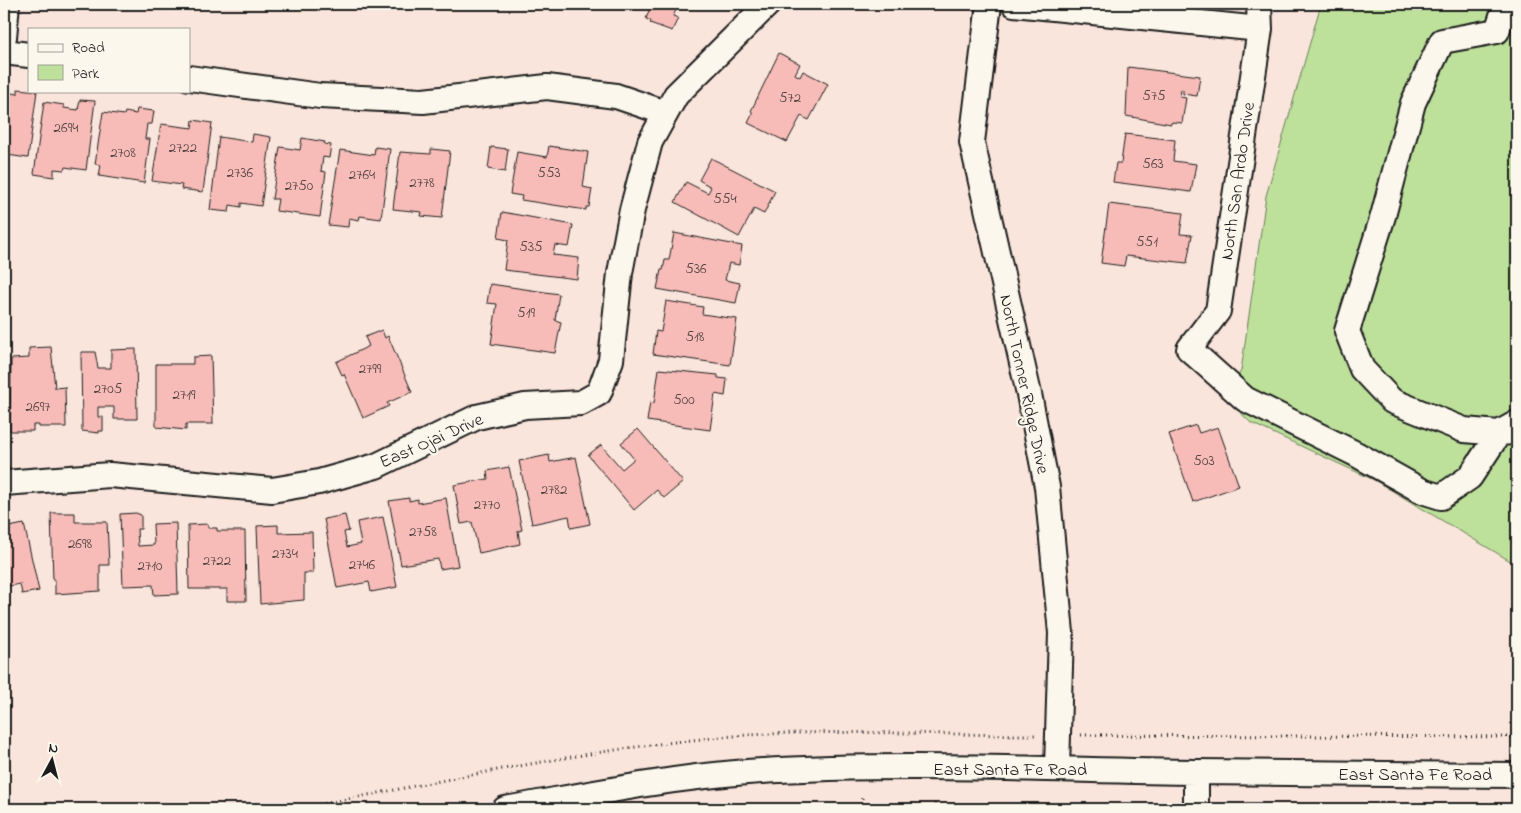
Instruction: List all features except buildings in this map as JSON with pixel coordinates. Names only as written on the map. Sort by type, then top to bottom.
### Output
[{"type":"street","points":[[4,37],[7,4]]},
{"type":"street","name":"East Ojai Drive","points":[[4,484],[110,475],[272,490],[319,482],[376,466],[477,417],[526,406],[581,403],[600,393],[612,360],[620,273],[632,210],[650,142],[676,95],[768,4]]},
{"type":"street","name":"North Tonner Ridge Drive","points":[[989,4],[972,142],[1029,394],[1047,487],[1060,633],[1057,768]]},
{"type":"street","points":[[1014,4],[1260,29]]},
{"type":"street","name":"North San Ardo Drive","points":[[1259,4],[1260,29],[1218,311],[1189,349],[1245,399],[1356,454],[1422,491],[1441,497],[1470,477],[1511,429]]},
{"type":"street","points":[[1506,4],[1497,31],[1442,41],[1413,103],[1383,216],[1348,331],[1362,369],[1392,401],[1464,430],[1511,429]]},
{"type":"street","points":[[4,52],[28,55]]},
{"type":"street","points":[[190,78],[320,96],[423,101],[546,87],[616,96],[666,113]]},
{"type":"street","name":"East Santa Fe Road","points":[[505,809],[648,784],[745,772],[843,768],[1057,768],[1196,772],[1517,775]]},
{"type":"street","points":[[1196,772],[1196,809]]},
{"type":"path","points":[[295,809],[632,747],[723,737],[860,732],[1024,735]]},
{"type":"path","points":[[1092,735],[1517,737]]},
{"type":"path","points":[[862,798],[862,809]]},
{"type":"path","points":[[934,809],[935,802]]},
{"type":"green space","points":[[1321,4],[1517,4],[1517,565],[1374,480],[1251,423],[1224,397],[1241,371],[1266,196]]}]
